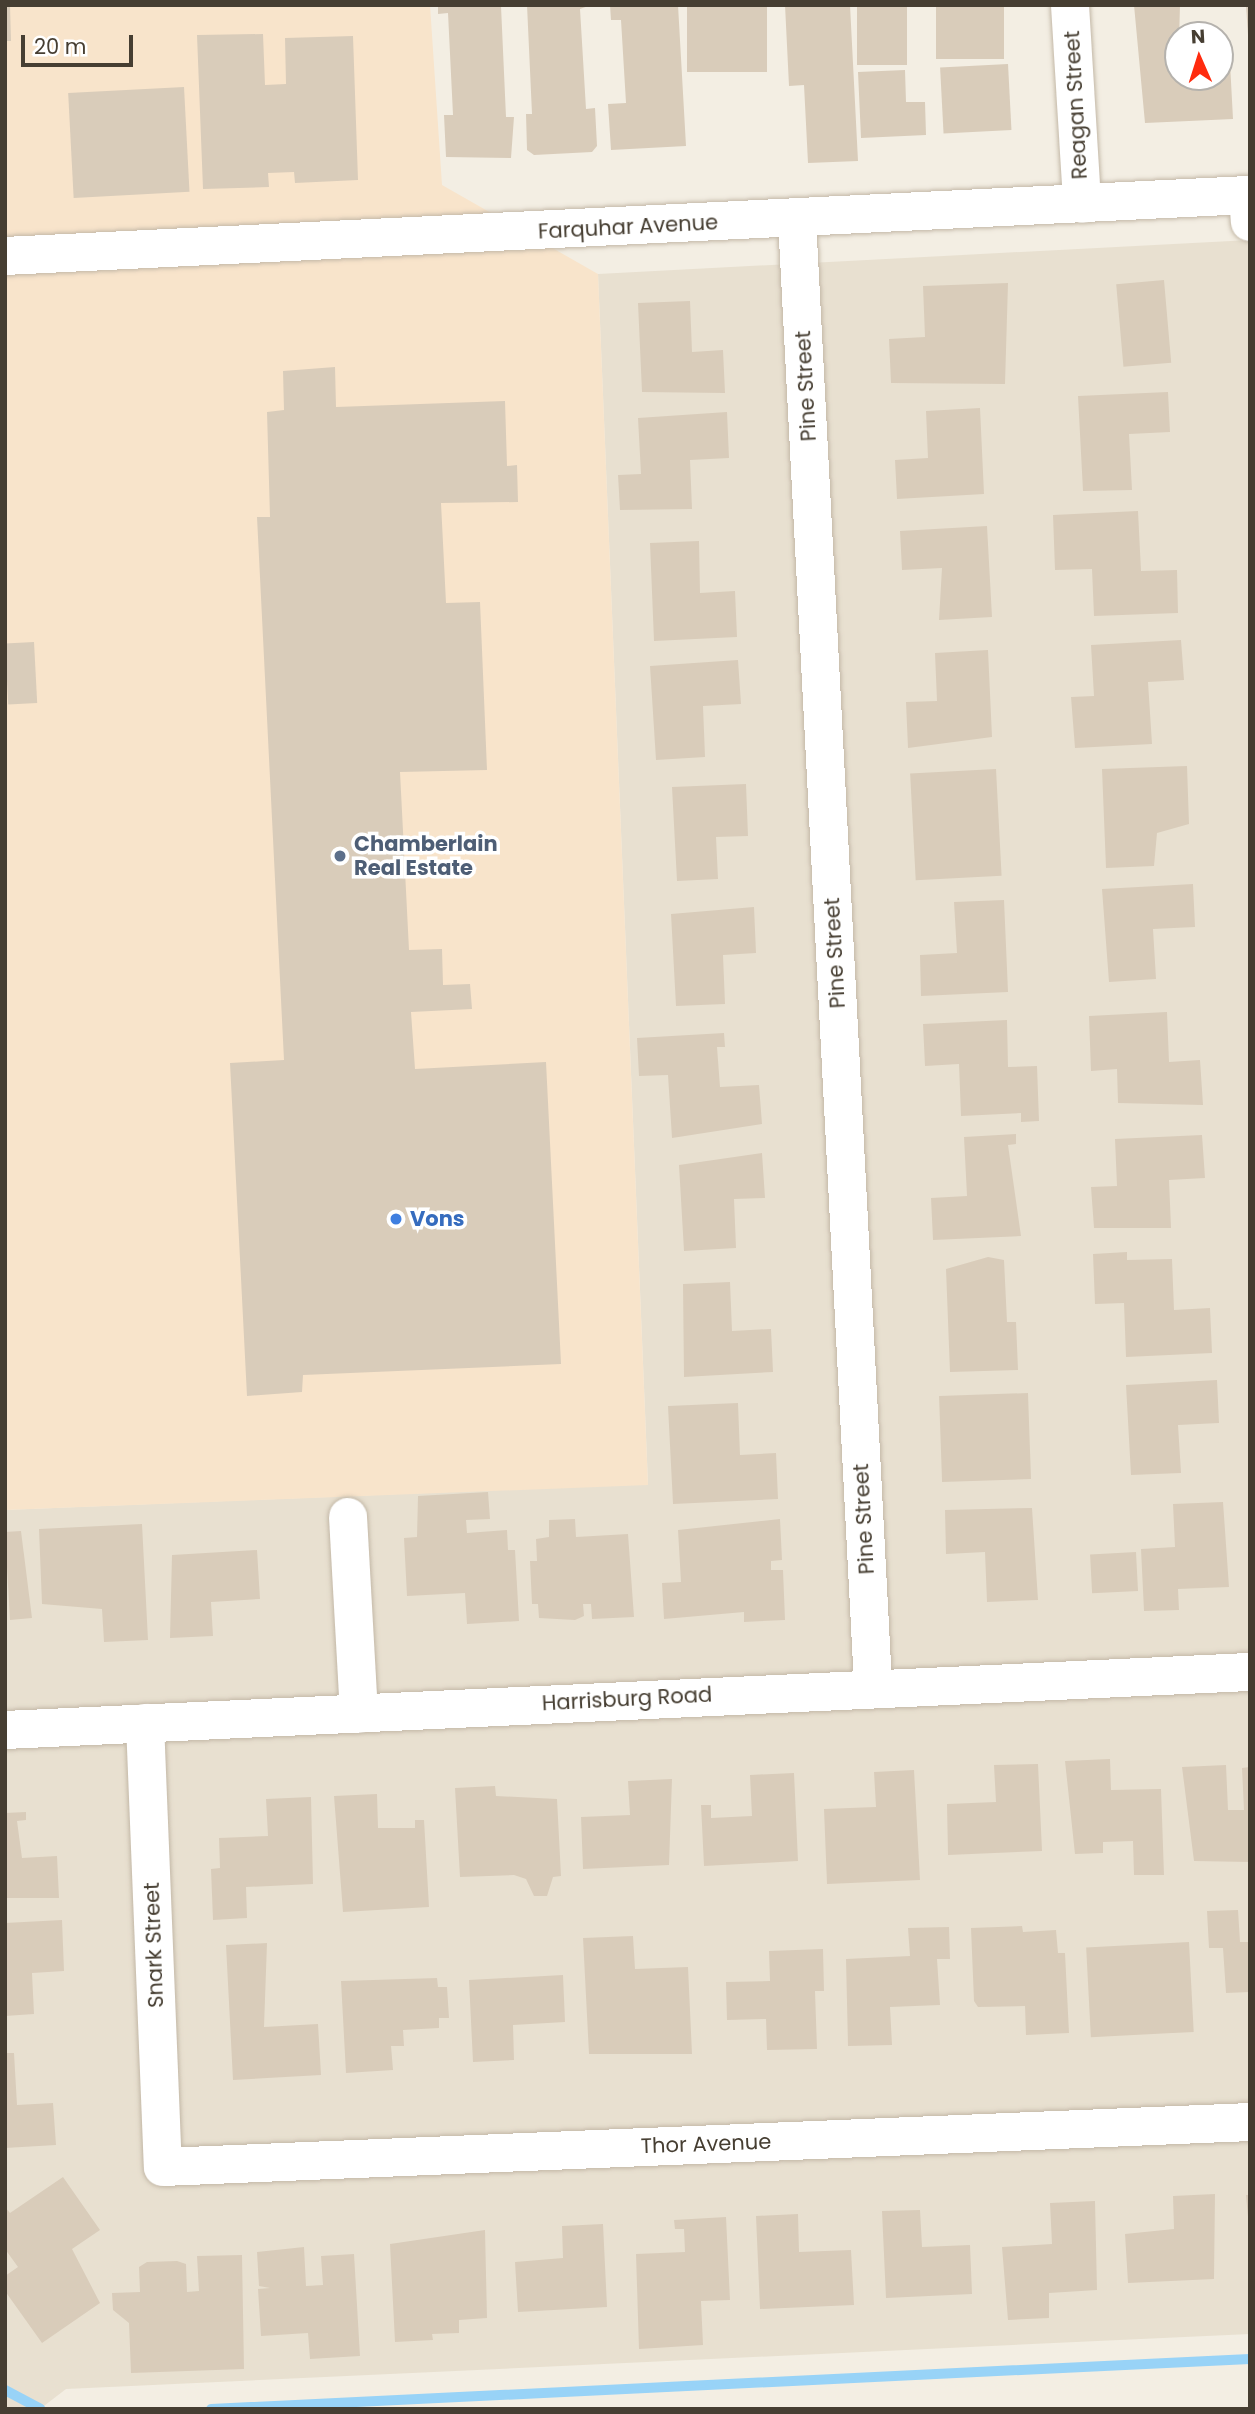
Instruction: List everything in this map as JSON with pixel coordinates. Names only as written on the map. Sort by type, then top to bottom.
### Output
[{"type":"street","name":"Reagan Street","points":[[1070,5],[1082,204]]},
{"type":"street","name":"Farquhar Avenue","points":[[5,256],[1082,204],[1249,204]]},
{"type":"street","name":"Pine Street","points":[[797,219],[873,1686]]},
{"type":"street","points":[[348,1517],[359,1714]]},
{"type":"street","name":"Harrisburg Road","points":[[5,1730],[873,1686],[1250,1672]]},
{"type":"street","name":"Snark Street","points":[[145,1723],[163,2167]]},
{"type":"street","name":"Thor Avenue","points":[[163,2167],[1250,2122]]},
{"type":"shaded area","points":[[5,5],[430,5],[442,185],[598,274],[648,1485],[5,1510]]},
{"type":"shaded area","points":[[1250,240],[1250,2334],[66,2389],[40,2409],[5,2409],[5,1510],[648,1484],[598,274]]},
{"type":"building","points":[[5,5],[10,5],[11,41],[5,41]]},
{"type":"building","points":[[438,5],[501,6],[506,117],[514,117],[511,158],[446,157],[444,115],[453,115],[448,13],[438,14]]},
{"type":"building","points":[[527,5],[591,5],[580,9],[586,109],[595,108],[597,146],[592,152],[534,155],[527,150],[526,114],[532,114]]},
{"type":"building","points":[[610,5],[678,5],[686,146],[611,150],[608,104],[626,103],[621,20],[611,20]]},
{"type":"building","points":[[687,5],[767,5],[767,72],[687,72]]},
{"type":"building","points":[[785,5],[850,5],[858,161],[808,163],[804,85],[789,86]]},
{"type":"building","points":[[857,5],[907,5],[907,65],[857,65]]},
{"type":"building","points":[[936,5],[1004,5],[1004,59],[936,59]]},
{"type":"building","points":[[1134,5],[1180,5],[1180,21],[1164,21],[1164,91],[1232,91],[1233,119],[1145,123]]},
{"type":"building","points":[[1246,5],[1250,5],[1250,35],[1248,35]]},
{"type":"building","points":[[263,34],[265,85],[286,84],[285,38],[353,36],[358,180],[295,183],[294,172],[268,173],[269,187],[203,189],[197,35]]},
{"type":"building","points":[[1008,64],[1011,130],[944,133],[940,68]]},
{"type":"building","points":[[905,70],[906,102],[925,102],[926,135],[861,138],[858,72]]},
{"type":"building","points":[[184,87],[189,192],[74,198],[68,93]]},
{"type":"building","points":[[1164,280],[1171,363],[1123,367],[1116,284]]},
{"type":"building","points":[[1008,283],[1005,384],[891,383],[889,339],[925,337],[923,286]]},
{"type":"building","points":[[690,301],[692,352],[723,350],[725,393],[642,392],[638,303]]},
{"type":"building","points":[[335,367],[336,407],[505,401],[507,466],[517,465],[518,502],[441,503],[446,603],[480,602],[487,770],[400,772],[409,950],[442,949],[443,985],[470,984],[472,1009],[411,1012],[415,1069],[546,1062],[561,1364],[303,1375],[302,1392],[247,1396],[230,1063],[284,1060],[257,517],[270,517],[267,412],[284,410],[283,371]]},
{"type":"building","points":[[1168,392],[1170,432],[1129,434],[1132,490],[1083,491],[1078,396]]},
{"type":"building","points":[[980,408],[984,494],[897,499],[895,460],[928,458],[926,411]]},
{"type":"building","points":[[727,412],[729,458],[690,460],[692,509],[620,510],[618,475],[641,474],[638,418]]},
{"type":"building","points":[[1138,511],[1141,571],[1177,570],[1178,613],[1094,616],[1092,569],[1055,570],[1053,515]]},
{"type":"building","points":[[987,526],[992,617],[939,620],[942,568],[902,570],[900,531]]},
{"type":"building","points":[[699,541],[700,593],[735,591],[737,637],[654,641],[650,543]]},
{"type":"building","points":[[1181,640],[1184,680],[1148,682],[1152,744],[1075,748],[1071,697],[1094,696],[1091,645]]},
{"type":"building","points":[[34,642],[37,703],[8,704],[5,644]]},
{"type":"building","points":[[988,650],[992,737],[908,748],[906,702],[937,701],[935,653]]},
{"type":"building","points":[[738,660],[741,704],[703,706],[705,757],[656,760],[650,666]]},
{"type":"building","points":[[1187,766],[1189,824],[1157,833],[1154,866],[1106,868],[1102,769]]},
{"type":"building","points":[[996,769],[1002,876],[916,880],[910,774]]},
{"type":"building","points":[[746,784],[748,836],[716,837],[718,879],[677,881],[672,787]]},
{"type":"building","points":[[1193,884],[1195,927],[1153,929],[1156,979],[1109,982],[1102,889]]},
{"type":"building","points":[[1004,900],[1008,992],[921,996],[920,955],[957,953],[954,902]]},
{"type":"building","points":[[754,907],[756,953],[723,955],[725,1004],[676,1006],[671,914]]},
{"type":"building","points":[[1167,1012],[1169,1062],[1200,1060],[1203,1105],[1118,1103],[1117,1069],[1091,1071],[1089,1016]]},
{"type":"building","points":[[1007,1020],[1008,1067],[1037,1066],[1039,1121],[1021,1122],[1021,1113],[961,1116],[959,1064],[925,1066],[923,1024]]},
{"type":"building","points":[[724,1033],[725,1047],[717,1047],[720,1087],[759,1085],[762,1124],[672,1138],[668,1075],[639,1076],[637,1038]]},
{"type":"building","points":[[1016,1134],[1016,1144],[1008,1145],[1021,1236],[933,1240],[931,1198],[967,1196],[964,1137]]},
{"type":"building","points":[[1202,1135],[1205,1178],[1169,1180],[1171,1228],[1094,1228],[1091,1187],[1117,1186],[1115,1139]]},
{"type":"building","points":[[762,1153],[765,1198],[734,1199],[736,1248],[684,1251],[679,1165]]},
{"type":"building","points":[[1127,1252],[1127,1260],[1172,1259],[1174,1310],[1210,1308],[1212,1353],[1126,1357],[1124,1303],[1095,1304],[1093,1254]]},
{"type":"building","points":[[988,1257],[1004,1260],[1007,1322],[1016,1322],[1018,1370],[950,1372],[946,1269]]},
{"type":"building","points":[[730,1282],[732,1331],[771,1329],[773,1372],[684,1377],[683,1284]]},
{"type":"building","points":[[1217,1380],[1219,1423],[1178,1425],[1181,1473],[1131,1475],[1126,1385]]},
{"type":"building","points":[[1028,1393],[1031,1479],[942,1482],[939,1396]]},
{"type":"building","points":[[738,1403],[740,1455],[776,1453],[778,1499],[673,1504],[668,1406]]},
{"type":"building","points":[[488,1492],[490,1519],[466,1520],[467,1533],[507,1530],[508,1550],[515,1550],[519,1621],[467,1624],[465,1593],[407,1596],[404,1538],[417,1537],[418,1496]]},
{"type":"building","points":[[1223,1502],[1229,1587],[1178,1589],[1179,1610],[1144,1611],[1141,1549],[1175,1547],[1173,1504]]},
{"type":"building","points":[[1032,1508],[1038,1600],[987,1602],[985,1552],[946,1554],[945,1510]]},
{"type":"building","points":[[575,1519],[576,1537],[628,1534],[634,1617],[592,1619],[591,1604],[583,1604],[584,1616],[575,1620],[539,1618],[538,1604],[532,1604],[530,1561],[537,1561],[536,1539],[549,1537],[549,1520]]},
{"type":"building","points":[[780,1519],[782,1560],[771,1561],[771,1570],[783,1570],[785,1620],[744,1622],[744,1612],[664,1619],[662,1583],[681,1582],[678,1530]]},
{"type":"building","points":[[142,1524],[148,1640],[104,1642],[102,1609],[42,1604],[39,1529]]},
{"type":"building","points":[[21,1531],[32,1618],[10,1620],[5,1532]]},
{"type":"building","points":[[257,1550],[260,1599],[211,1602],[213,1636],[170,1638],[172,1555]]},
{"type":"building","points":[[1136,1552],[1138,1591],[1092,1593],[1090,1554]]},
{"type":"building","points":[[1110,1759],[1111,1790],[1161,1789],[1164,1875],[1134,1875],[1133,1841],[1103,1842],[1103,1853],[1075,1854],[1065,1761]]},
{"type":"building","points":[[1038,1764],[1042,1851],[948,1855],[947,1804],[996,1802],[994,1765]]},
{"type":"building","points":[[1226,1765],[1228,1810],[1244,1810],[1242,1768],[1250,1767],[1250,1862],[1194,1861],[1182,1767]]},
{"type":"building","points":[[914,1770],[920,1880],[827,1884],[824,1809],[876,1807],[874,1772]]},
{"type":"building","points":[[794,1773],[798,1861],[704,1866],[701,1805],[711,1805],[711,1818],[752,1816],[750,1775]]},
{"type":"building","points":[[672,1779],[669,1865],[583,1869],[581,1817],[630,1815],[628,1781]]},
{"type":"building","points":[[495,1786],[496,1796],[557,1799],[561,1876],[553,1877],[547,1896],[534,1896],[526,1879],[514,1875],[460,1877],[455,1788]]},
{"type":"building","points":[[377,1794],[378,1828],[415,1828],[415,1820],[424,1820],[429,1907],[343,1912],[334,1796]]},
{"type":"building","points":[[311,1797],[313,1884],[246,1887],[247,1918],[213,1920],[211,1869],[220,1868],[219,1838],[268,1836],[266,1799]]},
{"type":"building","points":[[26,1812],[26,1820],[17,1821],[22,1858],[57,1856],[59,1898],[5,1898],[5,1813]]},
{"type":"building","points":[[1238,1910],[1240,1942],[1250,1942],[1250,1992],[1226,1993],[1223,1948],[1209,1948],[1207,1911]]},
{"type":"building","points":[[62,1920],[64,1971],[32,1973],[34,2014],[5,2016],[5,1923]]},
{"type":"building","points":[[1022,1926],[1023,1932],[1056,1930],[1058,1953],[1065,1953],[1069,2033],[1026,2035],[1025,2006],[978,2007],[974,2001],[971,1928]]},
{"type":"building","points":[[949,1927],[950,1959],[937,1959],[940,2005],[890,2007],[892,2045],[848,2046],[846,1959],[910,1956],[908,1928]]},
{"type":"building","points":[[633,1936],[635,1969],[688,1967],[692,2054],[589,2054],[583,1938]]},
{"type":"building","points":[[1189,1942],[1194,2032],[1091,2037],[1086,1947]]},
{"type":"building","points":[[267,1943],[264,2027],[318,2024],[321,2075],[233,2080],[226,1945]]},
{"type":"building","points":[[823,1949],[824,1991],[815,1991],[817,2049],[767,2050],[766,2019],[727,2020],[726,1982],[770,1981],[769,1951]]},
{"type":"building","points":[[563,1975],[565,2022],[513,2025],[514,2060],[473,2062],[469,1980]]},
{"type":"building","points":[[437,1978],[438,1987],[447,1987],[449,2018],[439,2018],[439,2028],[403,2030],[404,2046],[391,2046],[393,2070],[346,2073],[341,1981]]},
{"type":"building","points":[[5,2053],[14,2053],[17,2105],[53,2103],[56,2145],[5,2148]]},
{"type":"building","points":[[63,2177],[100,2230],[72,2249],[100,2303],[42,2343],[5,2291],[5,2276],[18,2267],[5,2249],[5,2207],[10,2213]]},
{"type":"building","points":[[1215,2194],[1214,2279],[1128,2283],[1125,2234],[1174,2229],[1173,2196]]},
{"type":"building","points":[[1246,2195],[1250,2195],[1250,2217],[1248,2217]]},
{"type":"building","points":[[1095,2201],[1097,2290],[1049,2293],[1049,2318],[1008,2320],[1002,2247],[1052,2244],[1050,2203]]},
{"type":"building","points":[[920,2210],[922,2247],[970,2245],[972,2294],[886,2298],[882,2211]]},
{"type":"building","points":[[798,2214],[799,2252],[851,2250],[854,2305],[760,2309],[756,2216]]},
{"type":"building","points":[[726,2217],[730,2300],[701,2301],[703,2345],[639,2349],[636,2254],[685,2252],[684,2229],[675,2229],[674,2220]]},
{"type":"building","points":[[603,2224],[607,2307],[518,2312],[515,2262],[563,2258],[562,2226]]},
{"type":"building","points":[[485,2230],[487,2318],[459,2320],[459,2333],[432,2334],[433,2340],[395,2342],[390,2244]]},
{"type":"building","points":[[304,2247],[306,2286],[323,2285],[321,2256],[354,2254],[360,2356],[310,2359],[308,2333],[261,2336],[258,2289],[270,2288],[259,2286],[257,2252]]},
{"type":"building","points":[[242,2255],[244,2369],[131,2373],[129,2323],[113,2310],[112,2293],[140,2292],[139,2267],[147,2262],[177,2261],[186,2264],[187,2292],[199,2291],[197,2256]]},
{"type":"waterway","points":[[211,2409],[1250,2359]]},
{"type":"waterway","points":[[5,2390],[40,2409]]},
{"type":"place","name":"Chamberlain Real Estate","points":[[340,856]]},
{"type":"place","name":"Vons","points":[[396,1219]]}]
